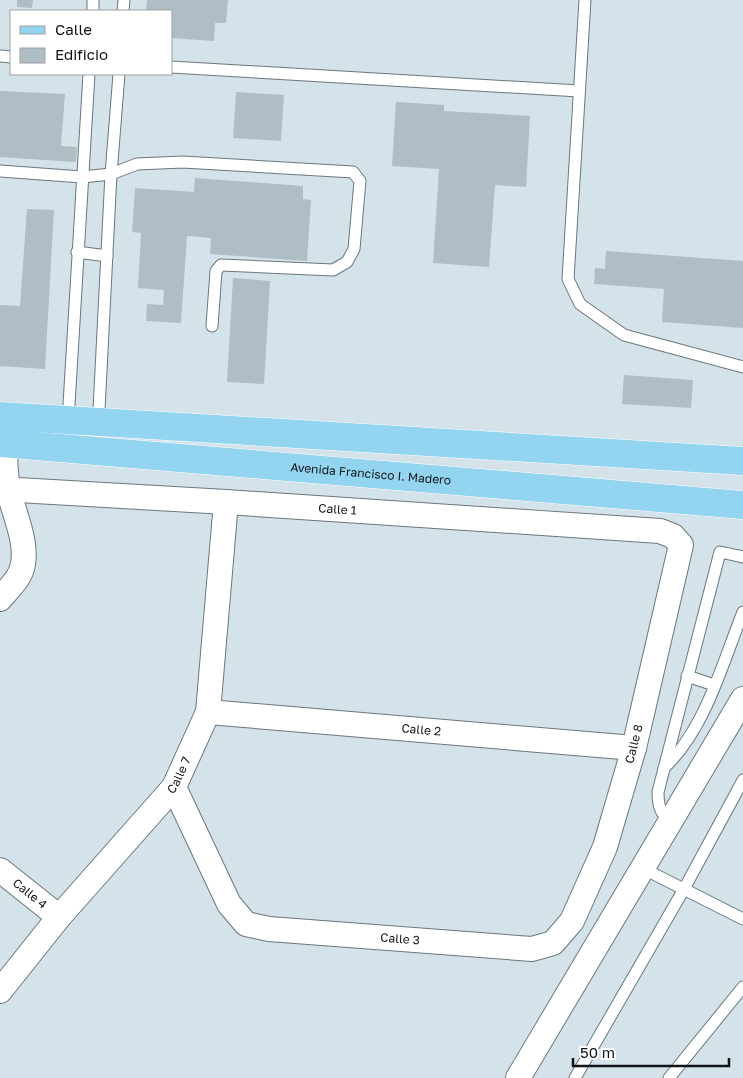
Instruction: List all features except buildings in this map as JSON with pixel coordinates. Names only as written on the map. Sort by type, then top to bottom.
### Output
[{"type":"main road","name":"Avenida Francisco I. Madero","points":[[3,430],[68,433],[98,421],[743,461]]},
{"type":"main road","name":"Avenida Francisco I. Madero","points":[[68,433],[97,449],[743,505]]},
{"type":"street","points":[[0,599],[20,574],[23,563],[23,547],[4,489],[3,430]]},
{"type":"street","name":"Calle 1","points":[[4,489],[660,531],[673,536]]},
{"type":"street","name":"Calle 7","points":[[0,991],[59,917],[174,787],[208,712],[226,502]]},
{"type":"street","name":"Calle 8","points":[[553,943],[572,921],[605,847],[634,748],[681,545],[673,536]]},
{"type":"street","points":[[518,1078],[743,699]]},
{"type":"street","name":"Calle 2","points":[[208,712],[634,748]]},
{"type":"street","name":"Calle 3","points":[[174,787],[229,904],[246,924],[269,929],[532,949],[553,943]]},
{"type":"street","name":"Calle 4","points":[[0,870],[59,917]]},
{"type":"lane","points":[[584,0],[568,279],[580,304],[624,335],[743,367]]},
{"type":"lane","points":[[172,67],[579,91]]},
{"type":"lane","points":[[68,433],[77,252],[89,75]]},
{"type":"lane","points":[[97,449],[111,174],[119,75]]},
{"type":"lane","points":[[0,171],[82,178],[111,174],[137,164],[183,162],[353,172],[360,182],[354,249],[347,262],[333,270],[221,265],[216,271],[212,326]]},
{"type":"lane","points":[[77,252],[107,256]]},
{"type":"lane","points":[[670,822],[661,813],[658,805],[658,792],[720,552],[743,556]]},
{"type":"lane","points":[[664,768],[679,753],[694,731],[743,612]]},
{"type":"lane","points":[[687,676],[714,685]]},
{"type":"lane","points":[[575,1078],[684,889],[743,780]]},
{"type":"lane","points":[[642,868],[743,920]]},
{"type":"lane","points":[[670,1078],[743,987]]}]
